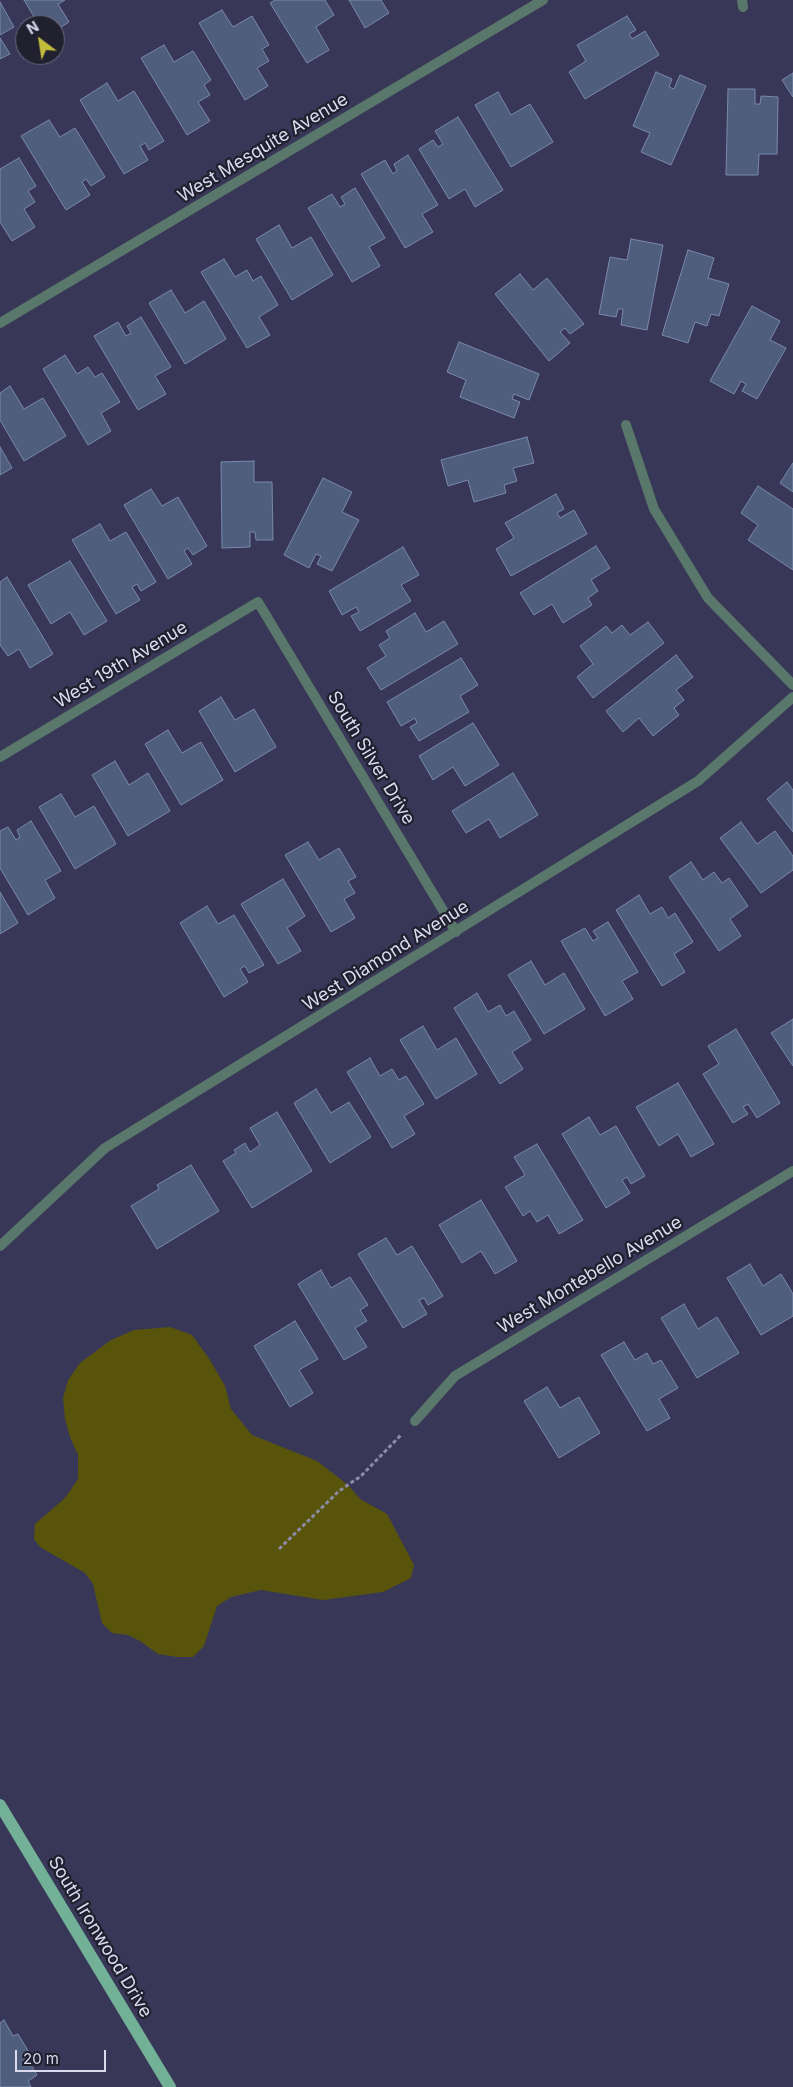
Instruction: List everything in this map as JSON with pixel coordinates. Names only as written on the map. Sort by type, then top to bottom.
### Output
[{"type":"main road","name":"South Ironwood Drive","points":[[0,1804],[170,2087]]},
{"type":"street","name":"West Mesquite Avenue","points":[[0,323],[543,0]]},
{"type":"street","points":[[626,425],[654,508],[708,598],[793,685]]},
{"type":"street","name":"West 19th Avenue","points":[[0,756],[258,602]]},
{"type":"street","name":"South Silver Drive","points":[[258,602],[456,932]]},
{"type":"street","name":"West Diamond Avenue","points":[[0,1246],[105,1148],[698,781],[793,697]]},
{"type":"street","name":"West Montebello Avenue","points":[[415,1421],[455,1376],[793,1171]]},
{"type":"path","points":[[279,1549],[339,1491],[361,1476],[415,1421]]},
{"type":"shaded area","points":[[170,1327],[192,1335],[210,1360],[225,1386],[231,1409],[252,1435],[317,1461],[348,1485],[360,1499],[387,1514],[414,1565],[411,1578],[383,1592],[323,1600],[261,1590],[231,1597],[217,1606],[204,1646],[193,1657],[158,1654],[128,1635],[112,1633],[102,1623],[93,1584],[85,1573],[40,1547],[34,1539],[35,1524],[65,1498],[78,1479],[78,1455],[65,1419],[63,1398],[68,1380],[80,1363],[111,1340],[134,1330]]},
{"type":"building","points":[[24,0],[65,0],[58,4],[65,15],[33,15]]},
{"type":"building","points":[[275,0],[325,0],[334,15],[316,27],[329,50],[307,63],[270,3]]},
{"type":"building","points":[[349,0],[381,0],[389,13],[365,28]]},
{"type":"building","points":[[0,2],[14,27],[0,35]]},
{"type":"building","points":[[222,10],[233,27],[252,16],[269,45],[262,49],[269,61],[257,68],[268,86],[245,100],[199,23]]},
{"type":"building","points":[[65,15],[69,22],[65,25]]},
{"type":"building","points":[[627,16],[636,30],[629,34],[632,39],[645,31],[659,55],[585,99],[569,72],[586,61],[577,45]]},
{"type":"building","points":[[0,38],[10,54],[0,59]]},
{"type":"building","points":[[164,45],[174,62],[193,51],[211,80],[204,85],[210,95],[198,102],[210,121],[187,135],[141,58]]},
{"type":"building","points":[[656,72],[672,79],[669,87],[674,89],[680,75],[706,86],[671,165],[641,152],[650,133],[633,126]]},
{"type":"building","points":[[793,73],[793,97],[782,80]]},
{"type":"building","points":[[107,83],[118,101],[134,91],[164,141],[149,150],[145,143],[140,146],[148,160],[124,174],[80,100]]},
{"type":"building","points":[[728,89],[755,89],[755,104],[760,104],[761,96],[778,97],[777,154],[759,154],[758,175],[726,175]]},
{"type":"building","points":[[498,92],[511,115],[530,104],[553,142],[511,167],[475,105]]},
{"type":"building","points":[[458,117],[503,190],[475,207],[465,189],[449,199],[419,149],[433,140],[438,147],[443,144],[435,131]]},
{"type":"building","points":[[49,120],[60,137],[75,128],[105,177],[91,186],[86,179],[82,182],[90,195],[66,210],[21,136]]},
{"type":"building","points":[[408,155],[438,205],[422,214],[433,232],[405,248],[361,174],[385,160],[393,174],[397,171],[394,164]]},
{"type":"building","points":[[19,158],[36,186],[28,191],[35,202],[24,209],[35,227],[12,241],[0,222],[0,169]]},
{"type":"building","points":[[355,188],[385,238],[369,247],[380,266],[352,282],[308,208],[332,194],[340,207],[345,204],[341,197]]},
{"type":"building","points":[[279,225],[292,248],[311,237],[333,275],[292,300],[256,239]]},
{"type":"building","points":[[631,239],[663,245],[647,330],[621,325],[623,309],[618,309],[616,317],[599,314],[610,257],[627,260]]},
{"type":"building","points":[[688,250],[714,258],[708,278],[729,284],[719,316],[711,314],[707,326],[695,322],[688,343],[662,335]]},
{"type":"building","points":[[224,259],[235,277],[247,270],[253,281],[261,276],[278,305],[259,317],[270,335],[247,348],[201,272]]},
{"type":"building","points":[[520,274],[533,290],[547,278],[584,324],[570,334],[565,328],[560,332],[570,343],[549,361],[495,294]]},
{"type":"building","points":[[171,290],[185,313],[204,301],[226,339],[185,364],[149,303]]},
{"type":"building","points":[[752,306],[780,321],[770,340],[786,348],[757,399],[742,391],[746,384],[741,381],[734,394],[710,381]]},
{"type":"building","points":[[141,317],[171,367],[155,376],[166,394],[138,410],[94,336],[118,322],[126,336],[131,333],[127,326]]},
{"type":"building","points":[[459,342],[539,374],[529,400],[514,394],[512,399],[520,402],[514,418],[460,397],[466,380],[447,372]]},
{"type":"building","points":[[65,355],[77,374],[88,367],[95,377],[102,373],[120,402],[101,413],[111,431],[88,445],[43,369]]},
{"type":"building","points":[[10,386],[24,409],[43,398],[66,436],[24,461],[0,420],[0,393]]},
{"type":"building","points":[[527,437],[534,463],[513,468],[517,481],[504,485],[506,493],[474,502],[468,480],[448,486],[441,460]]},
{"type":"building","points":[[0,447],[12,468],[0,475]]},
{"type":"building","points":[[254,461],[254,482],[272,482],[273,540],[256,540],[255,532],[250,532],[250,547],[222,548],[221,462]]},
{"type":"building","points":[[793,463],[793,492],[780,483]]},
{"type":"building","points":[[323,478],[352,492],[342,512],[359,520],[332,571],[317,564],[321,556],[316,554],[309,568],[284,555]]},
{"type":"building","points":[[758,486],[793,509],[793,570],[748,540],[758,525],[741,513]]},
{"type":"building","points":[[151,489],[162,506],[178,497],[207,546],[193,555],[188,548],[184,551],[192,564],[168,579],[124,505]]},
{"type":"building","points":[[556,494],[564,509],[557,513],[560,518],[574,510],[587,534],[511,576],[496,549],[514,538],[505,523]]},
{"type":"building","points":[[100,524],[110,541],[126,532],[156,582],[141,591],[137,584],[132,587],[140,600],[116,614],[72,540]]},
{"type":"building","points":[[596,546],[610,568],[591,580],[598,591],[588,598],[592,605],[563,623],[552,604],[534,615],[520,593]]},
{"type":"building","points":[[403,547],[419,575],[401,585],[411,601],[360,631],[351,616],[359,612],[356,607],[342,615],[329,591]]},
{"type":"building","points":[[70,561],[107,621],[84,635],[70,612],[51,624],[28,585]]},
{"type":"building","points":[[7,577],[53,654],[30,668],[19,649],[8,656],[0,645],[0,582]]},
{"type":"building","points":[[415,613],[426,632],[444,621],[458,644],[381,690],[367,668],[386,656],[379,645],[390,638],[386,631]]},
{"type":"building","points":[[648,622],[664,643],[593,698],[577,677],[593,664],[580,646],[606,626],[612,633],[622,625],[630,635]]},
{"type":"building","points":[[676,655],[693,677],[676,690],[684,700],[674,708],[679,715],[653,736],[639,718],[623,732],[606,711]]},
{"type":"building","points":[[461,658],[478,685],[460,696],[469,712],[419,741],[410,727],[417,723],[415,718],[401,726],[387,702]]},
{"type":"building","points":[[221,697],[235,720],[254,709],[276,747],[235,772],[199,711]]},
{"type":"building","points":[[473,723],[499,765],[465,786],[453,767],[433,780],[419,756]]},
{"type":"building","points":[[168,730],[182,753],[201,742],[223,780],[181,805],[145,744]]},
{"type":"building","points":[[115,761],[129,785],[148,773],[170,811],[128,836],[92,775]]},
{"type":"building","points":[[513,773],[538,815],[500,838],[489,819],[466,833],[452,811]]},
{"type":"building","points":[[787,782],[793,790],[793,832],[767,799]]},
{"type":"building","points":[[61,794],[75,817],[94,806],[116,844],[75,869],[39,807]]},
{"type":"building","points":[[31,821],[61,871],[45,880],[55,898],[28,915],[0,868],[0,831],[8,827],[16,840],[20,837],[17,830]]},
{"type":"building","points":[[741,822],[757,844],[775,831],[793,856],[793,870],[761,893],[720,838]]},
{"type":"building","points":[[308,842],[319,860],[339,848],[356,877],[348,881],[355,893],[344,899],[355,918],[331,932],[285,855]]},
{"type":"building","points":[[691,862],[703,880],[714,872],[722,883],[729,878],[748,906],[730,919],[741,936],[719,951],[669,877]]},
{"type":"building","points":[[283,879],[305,916],[287,928],[301,951],[278,964],[241,904]]},
{"type":"building","points":[[0,892],[18,923],[0,934]]},
{"type":"building","points":[[639,895],[650,914],[662,907],[668,918],[675,913],[693,942],[674,954],[685,972],[662,986],[616,910]]},
{"type":"building","points":[[207,906],[218,924],[234,915],[264,965],[249,973],[245,966],[240,969],[248,982],[224,997],[180,923]]},
{"type":"building","points":[[608,922],[638,972],[622,981],[633,999],[605,1016],[561,941],[585,928],[593,941],[598,938],[593,931]]},
{"type":"building","points":[[531,961],[545,985],[564,973],[585,1009],[544,1034],[508,975]]},
{"type":"building","points":[[477,993],[488,1012],[500,1005],[506,1016],[514,1011],[531,1040],[512,1052],[523,1069],[500,1084],[454,1008]]},
{"type":"building","points":[[793,1019],[793,1066],[771,1033]]},
{"type":"building","points":[[423,1026],[437,1050],[456,1038],[477,1074],[436,1099],[400,1040]]},
{"type":"building","points":[[736,1029],[780,1103],[757,1118],[748,1104],[743,1107],[748,1114],[733,1123],[703,1074],[719,1064],[708,1046]]},
{"type":"building","points":[[370,1058],[380,1076],[392,1069],[399,1080],[406,1076],[424,1104],[404,1116],[415,1134],[392,1148],[347,1072]]},
{"type":"building","points":[[678,1083],[714,1144],[691,1157],[678,1134],[659,1146],[636,1107]]},
{"type":"building","points":[[316,1089],[331,1113],[349,1102],[371,1137],[330,1163],[294,1103]]},
{"type":"building","points":[[277,1112],[312,1171],[252,1208],[223,1161],[236,1153],[234,1150],[245,1143],[250,1152],[260,1145],[250,1128]]},
{"type":"building","points":[[589,1117],[600,1135],[616,1126],[645,1176],[631,1184],[627,1177],[622,1180],[630,1193],[606,1208],[562,1134]]},
{"type":"building","points":[[537,1144],[583,1220],[559,1234],[548,1215],[537,1222],[530,1211],[523,1216],[505,1187],[525,1175],[514,1157]]},
{"type":"building","points":[[191,1165],[219,1211],[157,1249],[131,1206],[159,1189],[157,1185]]},
{"type":"building","points":[[481,1200],[517,1261],[495,1274],[481,1251],[462,1263],[439,1225]]},
{"type":"building","points":[[386,1238],[397,1255],[412,1246],[443,1296],[428,1305],[424,1298],[419,1300],[427,1314],[403,1328],[358,1254]]},
{"type":"building","points":[[750,1264],[763,1286],[781,1274],[793,1294],[793,1316],[761,1335],[727,1278]]},
{"type":"building","points":[[321,1270],[331,1288],[350,1277],[368,1305],[360,1310],[367,1321],[355,1328],[367,1347],[344,1360],[298,1284]]},
{"type":"building","points":[[684,1304],[698,1329],[717,1317],[739,1353],[697,1378],[661,1318]]},
{"type":"building","points":[[295,1321],[318,1359],[299,1370],[313,1393],[290,1407],[254,1346]]},
{"type":"building","points":[[624,1342],[635,1360],[647,1353],[653,1364],[661,1360],[678,1388],[659,1399],[670,1418],[647,1431],[601,1355]]},
{"type":"building","points":[[547,1387],[560,1408],[579,1397],[600,1433],[559,1458],[524,1401]]},
{"type":"building","points":[[4,2020],[13,2036],[18,2034],[30,2054],[26,2057],[37,2075],[28,2081],[31,2087],[0,2087],[0,2023]]}]
